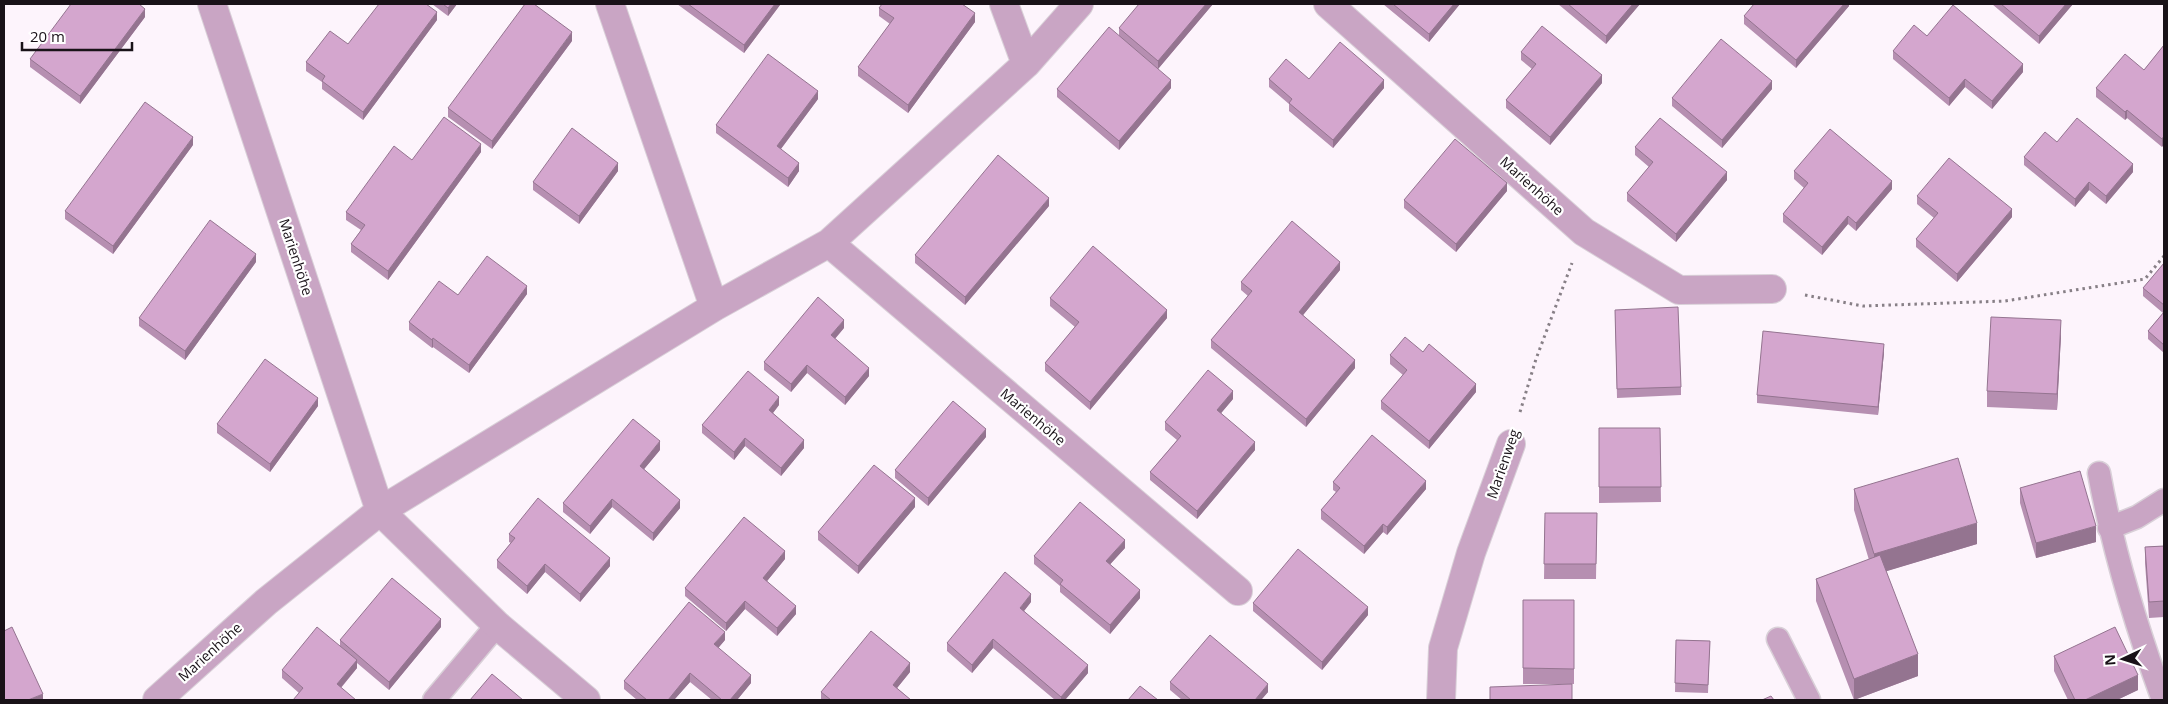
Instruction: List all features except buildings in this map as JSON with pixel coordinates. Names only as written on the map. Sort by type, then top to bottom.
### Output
[{"type":"street","name":"Marienhöhe","points":[[212,4],[380,511],[498,625],[586,700]]},
{"type":"street","points":[[610,4],[714,307]]},
{"type":"street","points":[[1004,4],[1026,64]]},
{"type":"street","name":"Marienhöhe","points":[[156,700],[266,602],[380,511],[714,307],[829,243],[1026,64],[1079,4]]},
{"type":"street","name":"Marienhöhe","points":[[1328,4],[1584,232],[1679,290],[1772,289]]},
{"type":"street","name":"Marienhöhe","points":[[829,243],[1238,590]]},
{"type":"street","name":"Marienweg","points":[[1441,700],[1444,648],[1471,553],[1511,444]]},
{"type":"lane","points":[[2099,473],[2109,528],[2146,655],[2163,700]]},
{"type":"lane","points":[[2109,528],[2137,518],[2164,500]]},
{"type":"lane","points":[[434,700],[498,625]]},
{"type":"lane","points":[[1778,639],[1809,700]]},
{"type":"path","name":"Marienweg","points":[[1511,444],[1536,358],[1584,232]]},
{"type":"path","points":[[1772,289],[1863,306],[2004,301],[2145,279],[2164,256]]}]
